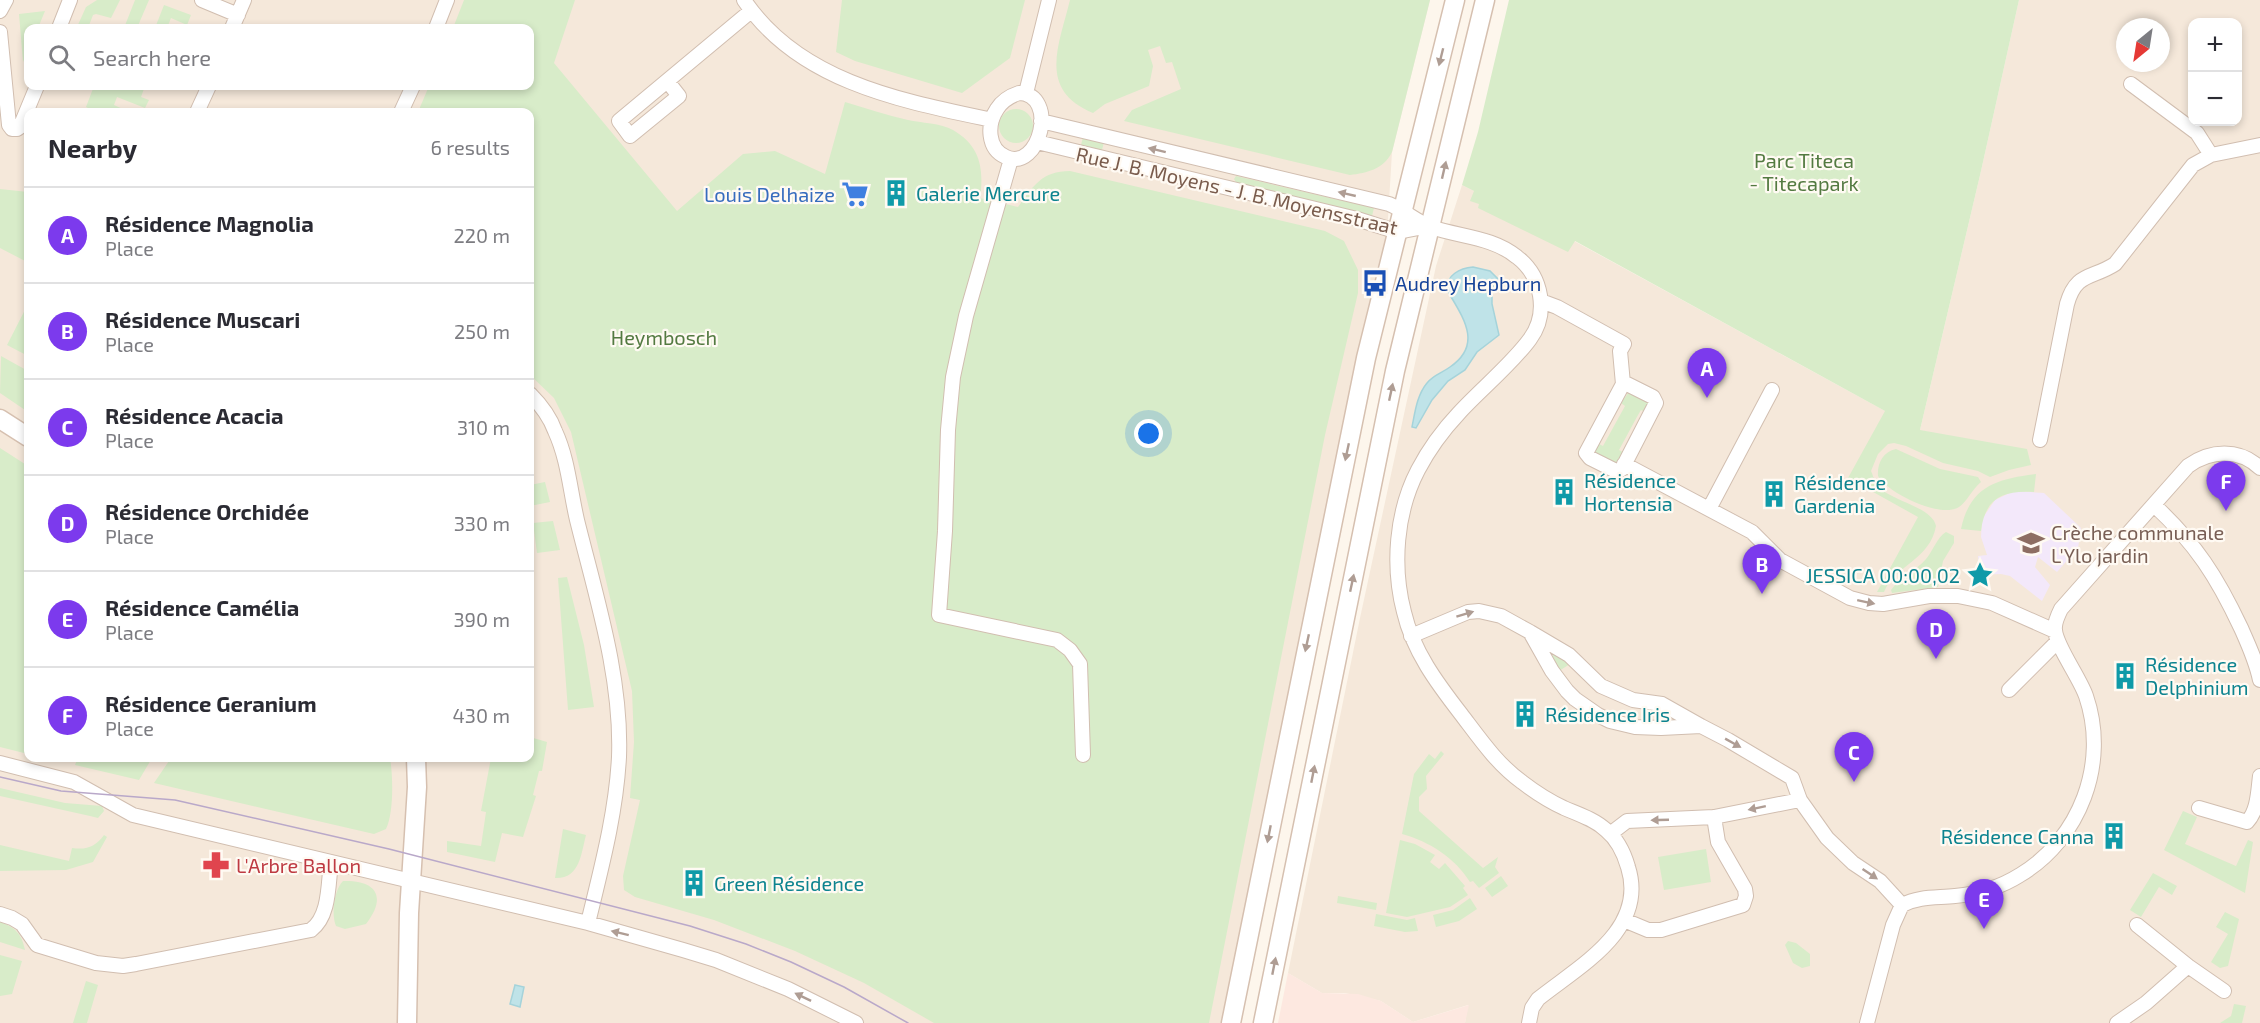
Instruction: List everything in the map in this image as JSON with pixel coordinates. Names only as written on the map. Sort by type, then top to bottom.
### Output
[{"type":"main road","points":[[1231,1023],[1364,369],[1455,0]]},
{"type":"main road","points":[[1263,1023],[1395,371],[1485,0]]},
{"type":"main road","points":[[0,419],[24,434]]},
{"type":"main road","points":[[407,1023],[416,762]]},
{"type":"street","points":[[0,10],[6,0]]},
{"type":"street","points":[[61,24],[70,0]]},
{"type":"street","points":[[202,0],[235,22],[244,0]]},
{"type":"street","points":[[438,24],[447,0]]},
{"type":"street","points":[[1026,93],[1049,0]]},
{"type":"street","points":[[668,82],[748,5],[775,35],[800,56],[850,83],[902,99],[992,120]]},
{"type":"street","points":[[0,32],[9,125],[12,129],[17,129],[24,117]]},
{"type":"street","points":[[2131,84],[2197,133],[2211,155]]},
{"type":"street","points":[[28,108],[35,90]]},
{"type":"street","points":[[199,108],[207,90]]},
{"type":"street","points":[[403,108],[411,90]]},
{"type":"street","points":[[1019,93],[1026,93],[1038,104],[1041,121],[1037,142],[1025,156],[1011,159],[1002,155],[992,141],[992,120],[1002,102],[1019,93]]},
{"type":"street","name":"Rue J. B. Moyens - J. B. Moyensstraat","points":[[1041,121],[1389,204],[1429,226]]},
{"type":"street","name":"Rue J. B. Moyens - J. B. Moyensstraat","points":[[1037,142],[1357,219],[1398,231],[1429,226]]},
{"type":"street","points":[[2040,440],[2067,304],[2074,285],[2088,275],[2106,270],[2115,264],[2193,165],[2211,155],[2260,145]]},
{"type":"street","points":[[1011,159],[966,316],[953,377],[948,430],[945,531],[939,615],[1057,640],[1070,650],[1080,664],[1083,755]]},
{"type":"street","points":[[1429,226],[1488,241],[1509,250],[1521,259],[1533,273],[1541,301],[1539,321],[1530,339],[1444,430],[1423,460],[1411,486],[1400,524],[1398,574],[1403,609],[1411,636],[1439,685],[1486,748],[1506,769],[1544,797],[1595,821],[1610,834],[1621,849],[1630,872],[1631,892],[1624,920],[1611,940],[1538,999],[1532,1008],[1529,1023]]},
{"type":"street","points":[[1541,301],[1557,307],[1624,344],[1620,351],[1623,384],[1586,453],[1590,458],[1614,471],[1620,470],[1624,464],[1656,403],[1653,398],[1623,384]]},
{"type":"street","points":[[1709,509],[1772,390]]},
{"type":"street","points":[[534,398],[542,407],[555,430],[566,462],[573,504],[611,665],[616,696],[619,739],[615,800],[604,860],[588,923]]},
{"type":"street","points":[[1867,1023],[1893,925],[1902,905],[1919,899],[1955,897],[1980,892],[2012,880],[2036,864],[2052,849],[2076,817],[2083,803],[2091,773],[2093,728],[2081,683],[2056,636],[2058,616],[2066,602],[2188,466],[2206,456],[2223,453],[2245,458],[2260,468]]},
{"type":"street","points":[[1624,464],[1752,532],[1775,557],[1784,563],[1856,600],[1882,604],[1929,596],[1958,596],[1992,603],[2056,636]]},
{"type":"street","points":[[2154,505],[2186,538],[2216,578],[2252,652],[2260,680]]},
{"type":"street","points":[[1411,636],[1468,612],[1479,611],[1501,616],[1569,655],[1593,680],[1611,691],[1633,700],[1662,704],[1792,778],[1800,800],[1821,831],[1840,851],[1880,881],[1902,905]]},
{"type":"street","points":[[1530,632],[1552,671],[1567,691],[1586,708],[1598,715],[1616,723],[1635,727],[1701,726]]},
{"type":"street","points":[[2009,690],[2056,636]]},
{"type":"street","points":[[0,763],[74,782],[133,815],[588,923],[716,960],[788,989],[855,1023]]},
{"type":"street","points":[[2199,808],[2247,822],[2257,803],[2260,776]]},
{"type":"street","points":[[1610,834],[1622,823],[1634,820],[1714,817],[1800,800]]},
{"type":"street","points":[[1624,920],[1648,930],[1662,930],[1743,905],[1746,896],[1745,889],[1718,842],[1714,817]]},
{"type":"street","points":[[0,914],[22,924],[37,945],[96,963],[123,966],[136,964],[311,930],[319,923],[324,912],[331,862]]},
{"type":"street","points":[[2137,925],[2187,966],[2224,990]]},
{"type":"street","points":[[2117,1023],[2146,1003],[2187,966]]},
{"type":"shaded area","points":[[0,0],[1430,0],[1392,152],[1386,252],[1224,1023],[0,1023]]},
{"type":"shaded area","points":[[2019,0],[2260,0],[2260,1023],[1465,1023],[1468,1005],[1413,1022],[1381,1001],[1345,993],[1322,993],[1288,973],[1360,618],[1436,266],[1462,185],[1565,236],[1920,430]]},
{"type":"shaded area","name":"Crèche communale L'Ylo jardin","points":[[2014,491],[2044,493],[2081,528],[2078,548],[2057,572],[2038,557],[2035,567],[2050,585],[2042,601],[2010,576],[1980,575],[1978,556],[1987,555],[1981,537],[1982,519],[1995,500]]},
{"type":"shaded area","points":[[1288,973],[1322,993],[1358,994],[1381,1001],[1413,1022],[1469,1005],[1465,1023],[1278,1023]]},
{"type":"green space","points":[[97,0],[120,0],[111,18],[96,14],[93,15],[90,24],[78,24],[86,7]]},
{"type":"green space","points":[[135,0],[149,0],[139,24],[126,24]]},
{"type":"green space","name":"Heymbosch","points":[[464,0],[575,0],[554,63],[677,211],[743,154],[775,151],[825,174],[845,102],[900,118],[943,126],[962,136],[975,151],[981,168],[980,198],[1018,207],[1039,181],[1052,174],[1070,171],[1325,231],[1344,241],[1358,270],[1358,293],[1325,435],[1209,1023],[934,1023],[864,983],[795,951],[714,920],[635,897],[624,890],[623,876],[640,800],[630,798],[634,742],[632,691],[571,432],[554,398],[534,379],[534,108],[420,108],[427,90],[534,90],[534,24],[455,24]]},
{"type":"green space","points":[[842,0],[1025,0],[1010,58],[962,93],[855,61],[836,52]]},
{"type":"green space","points":[[1070,0],[1430,0],[1392,152],[1380,166],[1363,173],[1350,175],[1124,121],[1132,110],[1181,89],[1172,62],[1166,63],[1160,46],[1148,50],[1153,66],[1149,86],[1105,104],[1093,113],[1075,103],[1064,92],[1058,79],[1056,65],[1061,33]]},
{"type":"green space","name":"Parc Titeca - Titecapark","points":[[1509,0],[2019,0],[1920,430],[2027,449],[2031,465],[1990,477],[1978,471],[1943,463],[1906,446],[1888,444],[1878,454],[1871,471],[1876,483],[1883,491],[1927,513],[1936,526],[1927,547],[1896,575],[1884,592],[1877,592],[1918,517],[1848,478],[1885,411],[1575,241],[1568,252],[1478,208],[1479,204],[1470,201],[1474,191],[1462,185],[1478,132]]},
{"type":"green space","points":[[164,5],[191,15],[187,24],[171,18],[169,24],[157,24]]},
{"type":"green space","points":[[45,11],[40,24],[24,24],[23,62],[19,14]]},
{"type":"green space","points":[[92,90],[144,90],[141,97],[149,100],[145,108],[117,97],[114,105],[120,108],[86,107]]},
{"type":"green space","points":[[1016,109],[1028,114],[1033,126],[1028,138],[1016,143],[1004,138],[999,126],[1004,114]]},
{"type":"green space","points":[[1083,137],[1104,142],[1101,154],[1080,149]]},
{"type":"green space","points":[[1236,176],[1374,208],[1372,216],[1237,184],[1234,179]]},
{"type":"green space","points":[[0,189],[24,192],[24,260],[0,248]]},
{"type":"green space","points":[[24,312],[24,354],[7,345]]},
{"type":"green space","points":[[1,356],[24,369],[24,409],[0,393]]},
{"type":"green space","points":[[1629,392],[1646,398],[1650,405],[1645,412],[1641,410],[1638,415],[1619,450],[1623,452],[1615,464],[1596,455],[1595,450],[1599,444],[1603,446],[1625,406],[1621,403]]},
{"type":"green space","points":[[0,448],[24,463],[24,753],[0,747]]},
{"type":"green space","points":[[1896,449],[1940,469],[1978,477],[1981,482],[1962,505],[1950,510],[1940,510],[1915,502],[1892,490],[1878,476],[1882,459]]},
{"type":"green space","points":[[2036,474],[2034,492],[2005,495],[1997,498],[1991,504],[1983,520],[1981,531],[1961,529],[1971,503],[1987,487],[2009,479]]},
{"type":"green space","points":[[545,482],[550,502],[534,505],[534,484]]},
{"type":"green space","points":[[553,521],[560,550],[537,553],[534,523]]},
{"type":"green space","points":[[1946,532],[1954,536],[1954,543],[1943,561],[1938,587],[1892,593],[1891,590],[1895,585],[1922,563]]},
{"type":"green space","points":[[567,577],[584,645],[594,707],[568,710],[558,578]]},
{"type":"green space","points":[[1556,652],[1570,664],[1559,671],[1551,657]]},
{"type":"green space","points":[[534,738],[547,742],[542,771],[539,771],[533,795],[536,796],[523,837],[502,833],[495,862],[447,852],[447,841],[481,846],[486,812],[481,811],[490,762],[534,762]]},
{"type":"green space","points":[[1441,751],[1444,754],[1426,776],[1427,789],[1419,797],[1419,811],[1483,868],[1498,857],[1495,867],[1499,873],[1479,888],[1473,881],[1470,882],[1457,865],[1432,846],[1402,834],[1414,774],[1429,754],[1435,759]]},
{"type":"green space","points":[[76,762],[150,762],[139,780],[75,765]]},
{"type":"green space","points":[[168,762],[390,762],[392,794],[386,829],[374,834],[154,783]]},
{"type":"green space","points":[[0,788],[65,803],[102,806],[104,811],[98,818],[0,796]]},
{"type":"green space","points":[[2183,811],[2197,817],[2185,844],[2236,866],[2248,840],[2253,842],[2245,893],[2164,850]]},
{"type":"green space","points":[[563,829],[586,835],[581,857],[574,870],[563,877],[555,878]]},
{"type":"green space","points":[[104,835],[107,837],[93,862],[66,870],[0,871],[0,845],[69,861],[72,848],[90,847]]},
{"type":"green space","points":[[1400,840],[1415,844],[1435,855],[1430,862],[1439,869],[1445,863],[1465,886],[1463,888],[1468,895],[1450,907],[1407,917],[1386,913]]},
{"type":"green space","points":[[1706,849],[1711,882],[1664,890],[1658,857]]},
{"type":"green space","points":[[2153,873],[2177,886],[2172,895],[2159,887],[2141,917],[2130,910]]},
{"type":"green space","points":[[1501,876],[1508,886],[1492,897],[1485,888]]},
{"type":"green space","points":[[343,881],[364,884],[375,892],[376,906],[366,924],[345,929],[336,926],[334,902],[337,890]]},
{"type":"green space","points":[[1338,896],[1377,903],[1376,910],[1337,903]]},
{"type":"green space","points":[[1470,898],[1477,909],[1459,921],[1436,927],[1433,915],[1453,910]]},
{"type":"green space","points":[[2225,912],[2239,919],[2228,966],[2220,968],[2211,962],[2228,934],[2216,927]]},
{"type":"green space","points":[[1376,914],[1407,920],[1415,918],[1418,931],[1405,932],[1374,926]]},
{"type":"green space","points":[[0,922],[17,932],[25,950],[0,942]]},
{"type":"green space","points":[[1788,941],[1796,943],[1810,954],[1810,966],[1802,968],[1793,963],[1785,945]]},
{"type":"green space","points":[[0,955],[22,961],[12,994],[0,996]]},
{"type":"green space","points":[[86,981],[98,985],[87,1023],[73,1023]]},
{"type":"green space","points":[[2234,1004],[2246,1006],[2242,1023],[2220,1023],[2231,1016]]},
{"type":"water","points":[[1473,267],[1490,271],[1498,279],[1492,292],[1492,304],[1499,335],[1477,352],[1465,370],[1448,381],[1432,400],[1416,428],[1412,427],[1417,404],[1427,383],[1450,367],[1466,349],[1467,330],[1447,290],[1447,285],[1455,273]]},
{"type":"water","points":[[515,985],[524,987],[520,1007],[510,1004]]},
{"type":"tram line","points":[[0,777],[61,791],[175,800],[389,849],[690,926],[746,944],[791,962],[844,987],[908,1023]]},
{"type":"place","name":"Galerie Mercure","points":[[896,193]]},
{"type":"place","name":"Louis Delhaize","points":[[855,194]]},
{"type":"place","name":"Audrey Hepburn","points":[[1375,283]]},
{"type":"place","name":"Résidence Magnolia","points":[[1707,398]]},
{"type":"place","name":"Résidence Hortensia","points":[[1564,492]]},
{"type":"place","name":"Résidence Gardenia","points":[[1774,494]]},
{"type":"place","name":"Résidence Geranium","points":[[2226,511]]},
{"type":"place","name":"Crèche communale L'Ylo jardin","points":[[2031,543]]},
{"type":"place","name":"JESSICA 00:00,02","points":[[1980,575]]},
{"type":"place","name":"Résidence Muscari","points":[[1762,594]]},
{"type":"place","name":"Résidence Orchidée","points":[[1936,659]]},
{"type":"place","name":"Résidence Delphinium","points":[[2125,676]]},
{"type":"place","name":"Résidence Iris","points":[[1525,714]]},
{"type":"place","name":"Résidence Acacia","points":[[1854,782]]},
{"type":"place","name":"Résidence Canna","points":[[2114,836]]},
{"type":"place","name":"L'Arbre Ballon","points":[[216,865]]},
{"type":"place","name":"Green Résidence","points":[[694,883]]},
{"type":"place","name":"Résidence Camélia","points":[[1984,929]]}]
